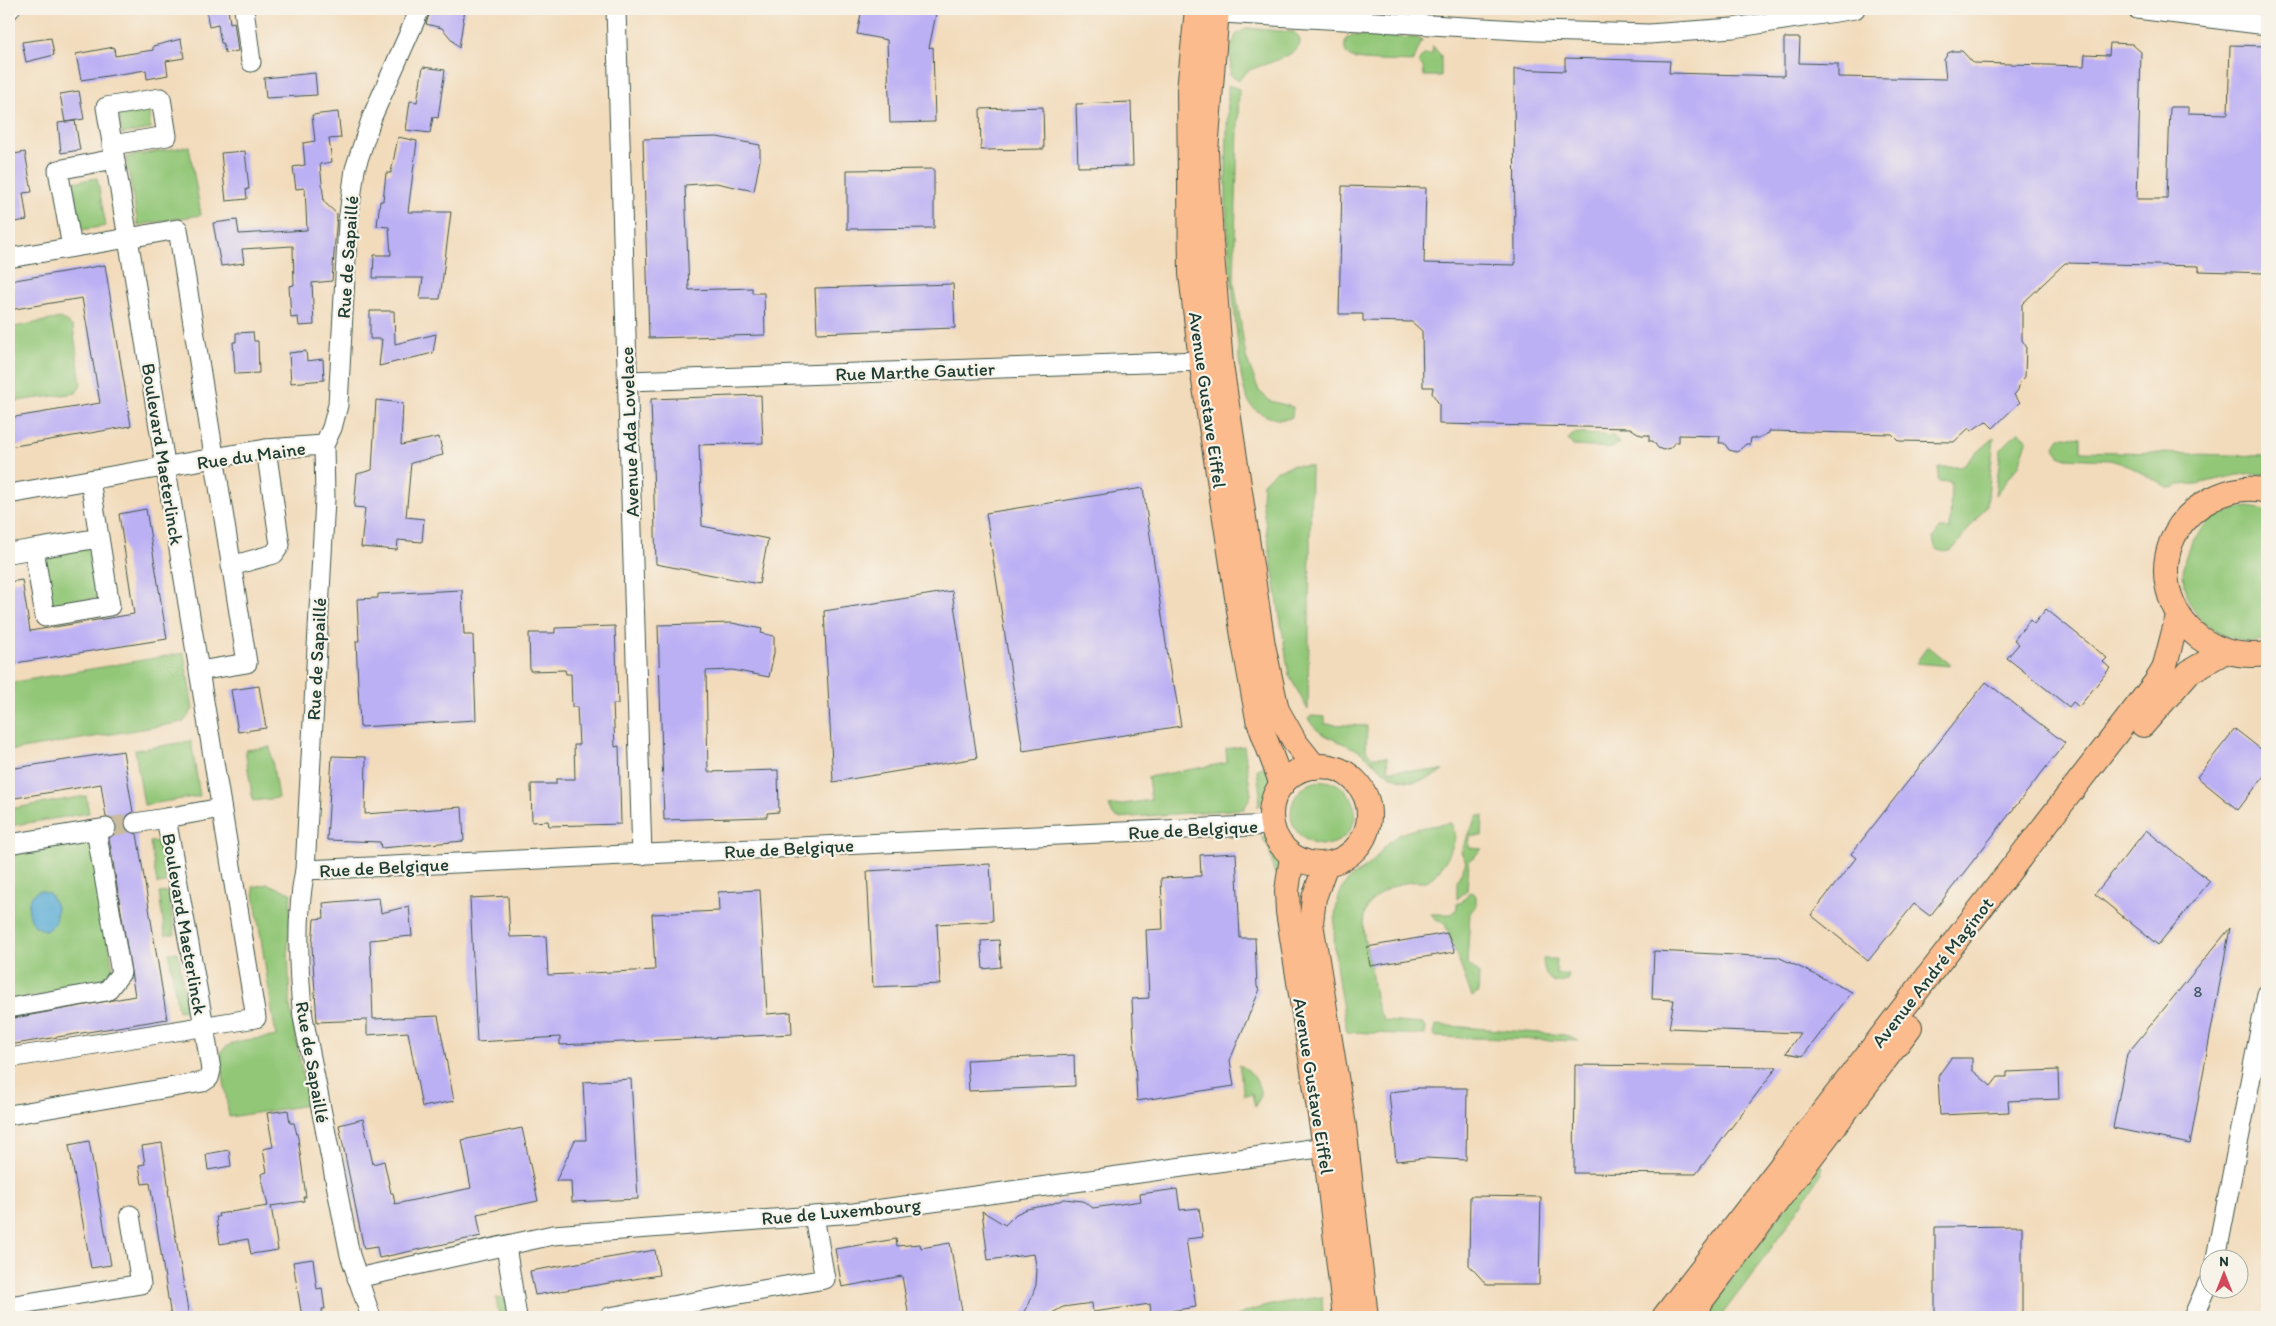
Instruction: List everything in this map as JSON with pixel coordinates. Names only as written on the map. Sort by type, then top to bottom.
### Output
[{"type":"main road","name":"Avenue Gustave Eiffel","points":[[1203,10],[1189,90],[1188,178],[1191,274],[1201,361],[1244,643],[1257,709],[1282,784]]},
{"type":"main road","name":"Avenue Gustave Eiffel","points":[[1203,10],[1206,151],[1221,365],[1262,645],[1277,710],[1295,742],[1315,767]]},
{"type":"main road","points":[[2267,491],[2240,489],[2221,494],[2203,503],[2189,515],[2178,529],[2170,546],[2166,570],[2169,594],[2178,616],[2198,638],[2224,652],[2249,656],[2267,654]]},
{"type":"main road","name":"Avenue André Maginot","points":[[1664,1317],[2156,682],[2167,662],[2178,616]]},
{"type":"main road","name":"Avenue André Maginot","points":[[1689,1317],[2151,714],[2189,672],[2224,652]]},
{"type":"main road","points":[[1315,767],[1329,767],[1349,776],[1364,793],[1368,805],[1367,831],[1361,843],[1352,853],[1340,860],[1326,864],[1303,862],[1292,856],[1283,848],[1272,825],[1271,811],[1275,797],[1282,784],[1302,770],[1315,767]]},
{"type":"main road","name":"Avenue Gustave Eiffel","points":[[1292,856],[1287,891],[1288,912],[1325,1148],[1345,1317]]},
{"type":"main road","name":"Avenue Gustave Eiffel","points":[[1326,864],[1314,898],[1311,923],[1344,1126],[1366,1317]]},
{"type":"street","points":[[244,9],[251,62]]},
{"type":"street","name":"Rue de Sapaillé","points":[[371,1317],[350,1255],[302,1009],[299,982],[301,888],[306,870],[325,499],[324,445],[332,428],[338,405],[348,222],[355,169],[372,117],[420,9]]},
{"type":"street","name":"Avenue Ada Lovelace","points":[[616,9],[626,343],[629,380],[642,854]]},
{"type":"street","points":[[1203,10],[1368,14],[1538,31],[1649,34],[1733,28],[1817,12],[1855,9]]},
{"type":"street","points":[[2137,9],[2267,25]]},
{"type":"street","name":"Boulevard Maeterlinck","points":[[9,1058],[256,1018],[113,152],[58,170],[72,247]]},
{"type":"street","points":[[9,258],[178,229],[246,663],[199,671]]},
{"type":"street","name":"Rue Marthe Gautier","points":[[629,380],[1201,361]]},
{"type":"street","name":"Rue du Maine","points":[[9,494],[266,449],[324,445]]},
{"type":"street","points":[[231,566],[274,554],[280,545],[266,449]]},
{"type":"street","points":[[34,549],[45,617],[110,606],[90,480]]},
{"type":"street","points":[[9,553],[99,538]]},
{"type":"street","name":"Boulevard Maeterlinck","points":[[9,1115],[203,1082],[209,1078],[211,1070],[204,1026],[166,818],[221,808]]},
{"type":"street","points":[[135,823],[166,818]]},
{"type":"street","name":"Rue de Belgique","points":[[306,870],[1272,825]]},
{"type":"street","points":[[9,844],[102,829],[121,972],[107,991],[9,1008]]},
{"type":"street","points":[[2218,1248],[2267,994]]},
{"type":"street","name":"Rue de Luxembourg","points":[[357,1278],[553,1235],[854,1213],[1325,1148]]},
{"type":"street","points":[[9,1306],[141,1284],[130,1215]]},
{"type":"street","points":[[609,1317],[825,1280],[814,1216]]},
{"type":"street","points":[[506,1246],[517,1317]]},
{"type":"street","points":[[2192,1317],[2201,1298]]},
{"type":"green space","points":[[1247,28],[1294,32],[1300,39],[1299,46],[1285,57],[1248,71],[1239,80],[1230,76],[1231,48],[1236,35]]},
{"type":"green space","points":[[1352,35],[1416,38],[1422,40],[1413,62],[1370,61],[1355,59],[1347,53],[1345,47],[1346,39]]},
{"type":"green space","points":[[1433,46],[1441,56],[1441,76],[1424,76],[1423,67],[1418,62],[1424,55],[1432,54]]},
{"type":"green space","points":[[1228,85],[1239,89],[1234,281],[1246,357],[1259,391],[1270,401],[1293,407],[1292,417],[1287,419],[1268,417],[1252,406],[1246,395],[1242,379],[1232,286],[1226,203]]},
{"type":"green space","points":[[149,110],[151,129],[122,134],[119,115]]},
{"type":"green space","points":[[189,146],[201,215],[138,225],[126,157]]},
{"type":"green space","points":[[97,178],[106,226],[81,230],[73,182]]},
{"type":"green space","points":[[61,318],[73,327],[81,384],[76,393],[9,402],[9,328]]},
{"type":"green space","points":[[2019,431],[2027,441],[2019,465],[1995,495],[2001,449]]},
{"type":"green space","points":[[1574,433],[1613,436],[1619,443],[1612,448],[1573,446],[1568,440]]},
{"type":"green space","points":[[2064,436],[2081,438],[2081,451],[2267,456],[2267,474],[2238,475],[2197,484],[2176,485],[2174,488],[2167,487],[2127,465],[2110,460],[2064,458],[2059,456],[2055,446],[2060,438]]},
{"type":"green space","points":[[1994,438],[1987,505],[1954,548],[1949,551],[1942,551],[1935,547],[1933,538],[1939,529],[1950,529],[1951,482],[1938,481],[1939,467],[1960,467]]},
{"type":"green space","points":[[1294,465],[1311,466],[1308,710],[1289,675],[1262,501],[1263,483],[1275,471]]},
{"type":"green space","points":[[2248,507],[2267,510],[2267,640],[2259,642],[2233,639],[2215,631],[2201,620],[2191,606],[2185,590],[2183,573],[2186,556],[2194,539],[2206,524],[2221,515]]},
{"type":"green space","points":[[93,547],[102,597],[55,605],[50,604],[41,561],[46,553]]},
{"type":"green space","points":[[1928,646],[1950,664],[1950,666],[1916,663]]},
{"type":"green space","points":[[184,653],[193,709],[184,722],[9,751],[9,683]]},
{"type":"green space","points":[[1312,716],[1325,717],[1325,724],[1367,726],[1366,750],[1372,757],[1387,757],[1388,770],[1443,771],[1417,781],[1407,781],[1393,777],[1359,751],[1317,730],[1308,718]]},
{"type":"green space","points":[[191,741],[200,796],[144,805],[135,750]]},
{"type":"green space","points":[[1244,746],[1251,795],[1244,809],[1118,818],[1113,815],[1109,806],[1151,800],[1148,777],[1227,763],[1226,749]]},
{"type":"green space","points":[[270,747],[278,798],[253,801],[245,750]]},
{"type":"green space","points":[[1268,765],[1269,788],[1258,807],[1260,794],[1257,769]]},
{"type":"green space","points":[[1323,781],[1341,787],[1349,795],[1355,813],[1349,831],[1341,839],[1323,845],[1305,839],[1297,831],[1291,813],[1297,795],[1305,787]]},
{"type":"green space","points":[[86,796],[89,813],[9,826],[9,809]]},
{"type":"green space","points":[[1477,816],[1483,816],[1482,836],[1470,836],[1469,848],[1482,849],[1469,862],[1467,890],[1457,899],[1457,881],[1466,862],[1461,852]]},
{"type":"green space","points":[[1451,823],[1455,840],[1449,854],[1436,874],[1426,881],[1395,886],[1375,897],[1366,910],[1363,923],[1375,997],[1381,1016],[1385,1021],[1423,1024],[1426,1027],[1425,1035],[1347,1032],[1335,955],[1335,914],[1339,897],[1348,880],[1370,864],[1393,838],[1408,831]]},
{"type":"green space","points":[[1261,836],[1273,842],[1277,847],[1280,857],[1281,876],[1274,873],[1269,848]]},
{"type":"green space","points":[[93,840],[113,971],[101,984],[9,1001],[9,855]]},
{"type":"green space","points":[[160,841],[166,883],[157,884],[150,842]]},
{"type":"green space","points":[[268,884],[291,893],[288,945],[290,1006],[308,1105],[229,1117],[220,1053],[231,1044],[276,1036],[253,887]]},
{"type":"green space","points":[[1471,890],[1476,896],[1476,906],[1470,913],[1467,963],[1479,973],[1478,993],[1472,997],[1445,924],[1436,920],[1431,914],[1452,914],[1457,908],[1457,903],[1461,903]]},
{"type":"green space","points":[[168,892],[175,934],[165,935],[159,893]]},
{"type":"green space","points":[[178,952],[187,1010],[178,1011],[169,953]]},
{"type":"green space","points":[[1543,959],[1557,959],[1556,974],[1569,974],[1567,981],[1552,981],[1546,974]]},
{"type":"green space","points":[[1436,1025],[1565,1035],[1579,1041],[1437,1037],[1434,1035]]},
{"type":"green space","points":[[1239,1065],[1251,1073],[1259,1086],[1261,1096],[1255,1106],[1252,1094],[1244,1095]]},
{"type":"green space","points":[[1819,1164],[1823,1167],[1821,1173],[1809,1192],[1720,1317],[1703,1317]]},
{"type":"green space","points":[[1322,1297],[1323,1317],[1235,1317],[1266,1306]]},
{"type":"green space","points":[[496,1298],[508,1301],[511,1317],[499,1317]]},
{"type":"water","points":[[40,890],[50,894],[57,908],[55,923],[46,931],[35,926],[32,922],[28,906],[31,897]]},
{"type":"building","points":[[206,9],[228,9],[230,23],[234,22],[238,51],[225,53],[218,25],[209,27]]},
{"type":"building","points":[[431,9],[465,9],[459,48],[442,28],[426,24]]},
{"type":"building","points":[[862,9],[937,9],[929,48],[933,47],[935,122],[890,123],[887,40],[857,34]]},
{"type":"building","points":[[51,38],[54,55],[26,62],[22,42]]},
{"type":"building","points":[[1784,38],[1800,38],[1799,63],[1838,64],[1838,77],[1946,79],[1944,60],[1948,53],[1953,51],[1962,51],[1973,63],[2084,66],[2085,54],[2109,55],[2110,43],[2132,44],[2141,52],[2137,199],[2167,199],[2170,107],[2188,107],[2188,113],[2228,114],[2230,45],[2267,46],[2267,273],[2199,271],[2199,266],[2065,263],[2022,304],[2022,340],[2026,346],[2025,377],[2020,382],[2018,390],[2014,395],[2020,402],[1993,428],[1986,421],[1971,431],[1969,428],[1954,442],[1899,441],[1892,434],[1769,431],[1769,433],[1758,438],[1751,438],[1750,444],[1746,444],[1737,452],[1729,450],[1724,443],[1719,443],[1720,436],[1679,435],[1679,442],[1675,442],[1670,448],[1663,450],[1658,448],[1653,441],[1649,441],[1649,435],[1641,435],[1630,428],[1439,424],[1439,404],[1432,393],[1433,387],[1423,387],[1422,331],[1412,322],[1363,321],[1363,314],[1339,314],[1342,186],[1426,188],[1424,263],[1515,265],[1514,69],[1565,71],[1565,58],[1670,61],[1669,73],[1784,76]]},
{"type":"building","points":[[181,39],[184,58],[166,61],[168,75],[147,79],[146,70],[81,80],[76,54],[114,47],[115,56],[153,50],[153,46]]},
{"type":"building","points":[[423,67],[445,70],[438,118],[433,117],[430,133],[406,130],[410,101],[417,102]]},
{"type":"building","points":[[315,73],[317,95],[266,98],[264,78]]},
{"type":"building","points":[[79,91],[84,119],[65,122],[60,94]]},
{"type":"building","points":[[1131,102],[1133,166],[1078,167],[1076,104]]},
{"type":"building","points":[[1043,107],[1044,149],[981,150],[980,109]]},
{"type":"building","points":[[338,112],[341,138],[329,139],[332,162],[320,164],[324,202],[337,214],[332,281],[312,283],[314,325],[299,326],[298,317],[291,318],[289,286],[294,285],[293,246],[242,249],[244,263],[221,266],[213,223],[237,220],[239,234],[307,230],[305,188],[296,189],[293,167],[305,165],[303,143],[315,141],[312,115]]},
{"type":"building","points":[[75,121],[80,150],[61,153],[58,123]]},
{"type":"building","points":[[398,137],[417,141],[408,212],[451,212],[440,299],[420,299],[423,278],[373,278],[374,255],[391,255],[389,227],[377,226],[380,201],[383,201],[386,173],[391,173]]},
{"type":"building","points":[[717,137],[760,145],[760,160],[754,191],[716,183],[685,185],[689,290],[752,288],[752,293],[764,293],[765,335],[649,338],[643,139]]},
{"type":"building","points":[[245,151],[249,189],[246,189],[247,199],[226,201],[221,153]]},
{"type":"building","points":[[25,152],[32,192],[23,193],[27,220],[9,223],[9,155]]},
{"type":"building","points":[[934,169],[934,228],[847,229],[847,170]]},
{"type":"building","points":[[105,265],[131,426],[9,447],[9,418],[100,403],[82,298],[9,310],[9,281]]},
{"type":"building","points":[[953,284],[955,328],[817,333],[815,288]]},
{"type":"building","points":[[370,311],[394,311],[395,344],[436,334],[433,353],[379,366],[382,339],[370,339]]},
{"type":"building","points":[[253,332],[254,341],[258,341],[259,373],[235,374],[233,342],[236,342],[236,333]]},
{"type":"building","points":[[306,351],[307,361],[323,359],[324,380],[291,383],[289,353]]},
{"type":"building","points":[[761,395],[763,443],[699,445],[702,526],[768,539],[759,584],[656,564],[651,399]]},
{"type":"building","points":[[376,400],[403,403],[401,445],[439,437],[443,455],[411,463],[406,517],[424,519],[422,542],[398,540],[397,550],[361,547],[365,508],[354,507],[357,474],[372,470]]},
{"type":"building","points":[[1143,488],[1172,684],[1174,685],[1181,726],[1023,751],[986,513]]},
{"type":"building","points":[[146,509],[167,639],[9,664],[9,582],[22,580],[30,631],[134,614],[119,514]]},
{"type":"building","points":[[462,590],[464,635],[473,635],[476,720],[360,727],[356,641],[359,641],[357,599],[378,598],[378,594]]},
{"type":"building","points":[[952,591],[977,758],[833,782],[824,611]]},
{"type":"building","points":[[2046,609],[2107,658],[2103,662],[2110,668],[2079,707],[2073,702],[2069,707],[2007,658],[2019,644],[2014,640],[2030,620],[2034,624]]},
{"type":"building","points":[[732,623],[762,629],[761,633],[774,636],[774,653],[769,677],[732,670],[706,671],[708,772],[778,770],[779,812],[767,813],[767,817],[664,820],[658,625]]},
{"type":"building","points":[[615,626],[618,704],[613,704],[615,747],[619,746],[621,824],[549,826],[548,821],[532,822],[531,784],[556,784],[556,779],[575,779],[574,745],[579,745],[577,707],[572,707],[571,674],[566,674],[565,670],[530,671],[529,633],[555,633],[555,628]]},
{"type":"building","points":[[1986,682],[2065,743],[1930,916],[1914,904],[1868,961],[1811,915],[1856,858],[1851,854]]},
{"type":"building","points":[[259,686],[266,728],[238,732],[231,690]]},
{"type":"building","points":[[2235,729],[2267,754],[2267,772],[2238,810],[2197,777]]},
{"type":"building","points":[[123,751],[133,812],[128,815],[124,824],[127,830],[137,834],[167,1019],[9,1045],[9,1019],[135,996],[109,838],[116,832],[117,826],[114,821],[106,817],[101,784],[9,799],[9,769]]},
{"type":"building","points":[[332,756],[366,757],[365,814],[462,807],[464,841],[381,848],[380,842],[327,840]]},
{"type":"building","points":[[2146,830],[2210,881],[2158,945],[2095,894]]},
{"type":"building","points":[[1236,853],[1240,938],[1255,938],[1257,987],[1260,989],[1230,1060],[1234,1086],[1137,1101],[1132,999],[1149,998],[1146,930],[1163,929],[1161,878],[1201,876],[1200,855]]},
{"type":"building","points":[[990,864],[993,921],[937,924],[940,984],[873,987],[867,871]]},
{"type":"building","points":[[760,890],[767,1014],[791,1012],[792,1034],[560,1045],[560,1037],[477,1042],[470,898],[508,896],[510,937],[546,936],[548,975],[655,970],[652,914],[719,911],[718,892]]},
{"type":"building","points":[[379,898],[381,913],[409,906],[412,936],[370,940],[373,1019],[438,1016],[454,1101],[422,1107],[408,1032],[367,1035],[367,1020],[317,1022],[312,947],[314,919],[324,918],[323,903]]},
{"type":"building","points":[[2230,928],[2190,1144],[2113,1128],[2127,1054]]},
{"type":"building","points":[[1447,933],[1455,952],[1370,966],[1367,947]]},
{"type":"building","points":[[999,940],[1001,967],[983,969],[981,941]]},
{"type":"building","points":[[1654,951],[1778,957],[1852,992],[1803,1056],[1786,1053],[1800,1033],[1669,1028],[1674,1000],[1652,999]]},
{"type":"building","points":[[1074,1055],[1075,1086],[969,1091],[967,1060]]},
{"type":"building","points":[[1951,1058],[1972,1058],[1972,1070],[1991,1086],[1998,1077],[2007,1077],[2007,1072],[2058,1070],[2059,1099],[2008,1101],[2009,1112],[1940,1115],[1938,1076]]},
{"type":"building","points":[[1575,1065],[1777,1067],[1696,1174],[1574,1173]]},
{"type":"building","points":[[631,1079],[638,1199],[572,1202],[571,1181],[556,1181],[575,1140],[586,1140],[583,1082]]},
{"type":"building","points":[[1417,1088],[1467,1088],[1466,1160],[1425,1158],[1396,1161],[1389,1092]]},
{"type":"building","points":[[288,1110],[290,1123],[294,1123],[298,1138],[306,1197],[303,1197],[304,1201],[271,1206],[278,1250],[251,1254],[248,1239],[220,1244],[216,1217],[219,1217],[218,1214],[268,1206],[261,1174],[267,1172],[263,1149],[273,1147],[267,1113]]},
{"type":"building","points":[[363,1119],[373,1164],[384,1161],[395,1204],[471,1188],[462,1140],[522,1128],[538,1201],[477,1214],[481,1236],[379,1258],[377,1247],[364,1249],[339,1125]]},
{"type":"building","points":[[89,1141],[111,1265],[91,1268],[69,1145]]},
{"type":"building","points":[[162,1143],[189,1317],[171,1317],[150,1183],[142,1184],[139,1165],[145,1164],[142,1146]]},
{"type":"building","points":[[229,1150],[231,1166],[208,1170],[206,1154]]},
{"type":"building","points":[[1177,1189],[1180,1210],[1199,1208],[1203,1237],[1186,1239],[1196,1307],[1151,1314],[1150,1304],[1093,1312],[1092,1303],[1063,1307],[1045,1317],[1020,1317],[1029,1304],[1036,1285],[1037,1270],[1034,1254],[988,1260],[982,1211],[1005,1225],[1016,1214],[1027,1209],[1049,1205],[1064,1199],[1083,1201],[1093,1208],[1141,1201],[1140,1194]]},
{"type":"building","points":[[1470,1196],[1541,1197],[1539,1285],[1487,1285],[1469,1265]]},
{"type":"building","points":[[2022,1226],[2022,1317],[1935,1317],[1935,1227]]},
{"type":"building","points":[[896,1239],[897,1246],[920,1244],[921,1248],[950,1243],[963,1317],[909,1317],[902,1276],[842,1287],[835,1249]]},
{"type":"building","points":[[655,1250],[659,1275],[535,1295],[530,1271]]},
{"type":"building","points":[[313,1259],[317,1289],[322,1288],[325,1309],[322,1309],[323,1317],[302,1317],[293,1262]]},
{"type":"tunnel","points":[[108,827],[135,823]]}]
